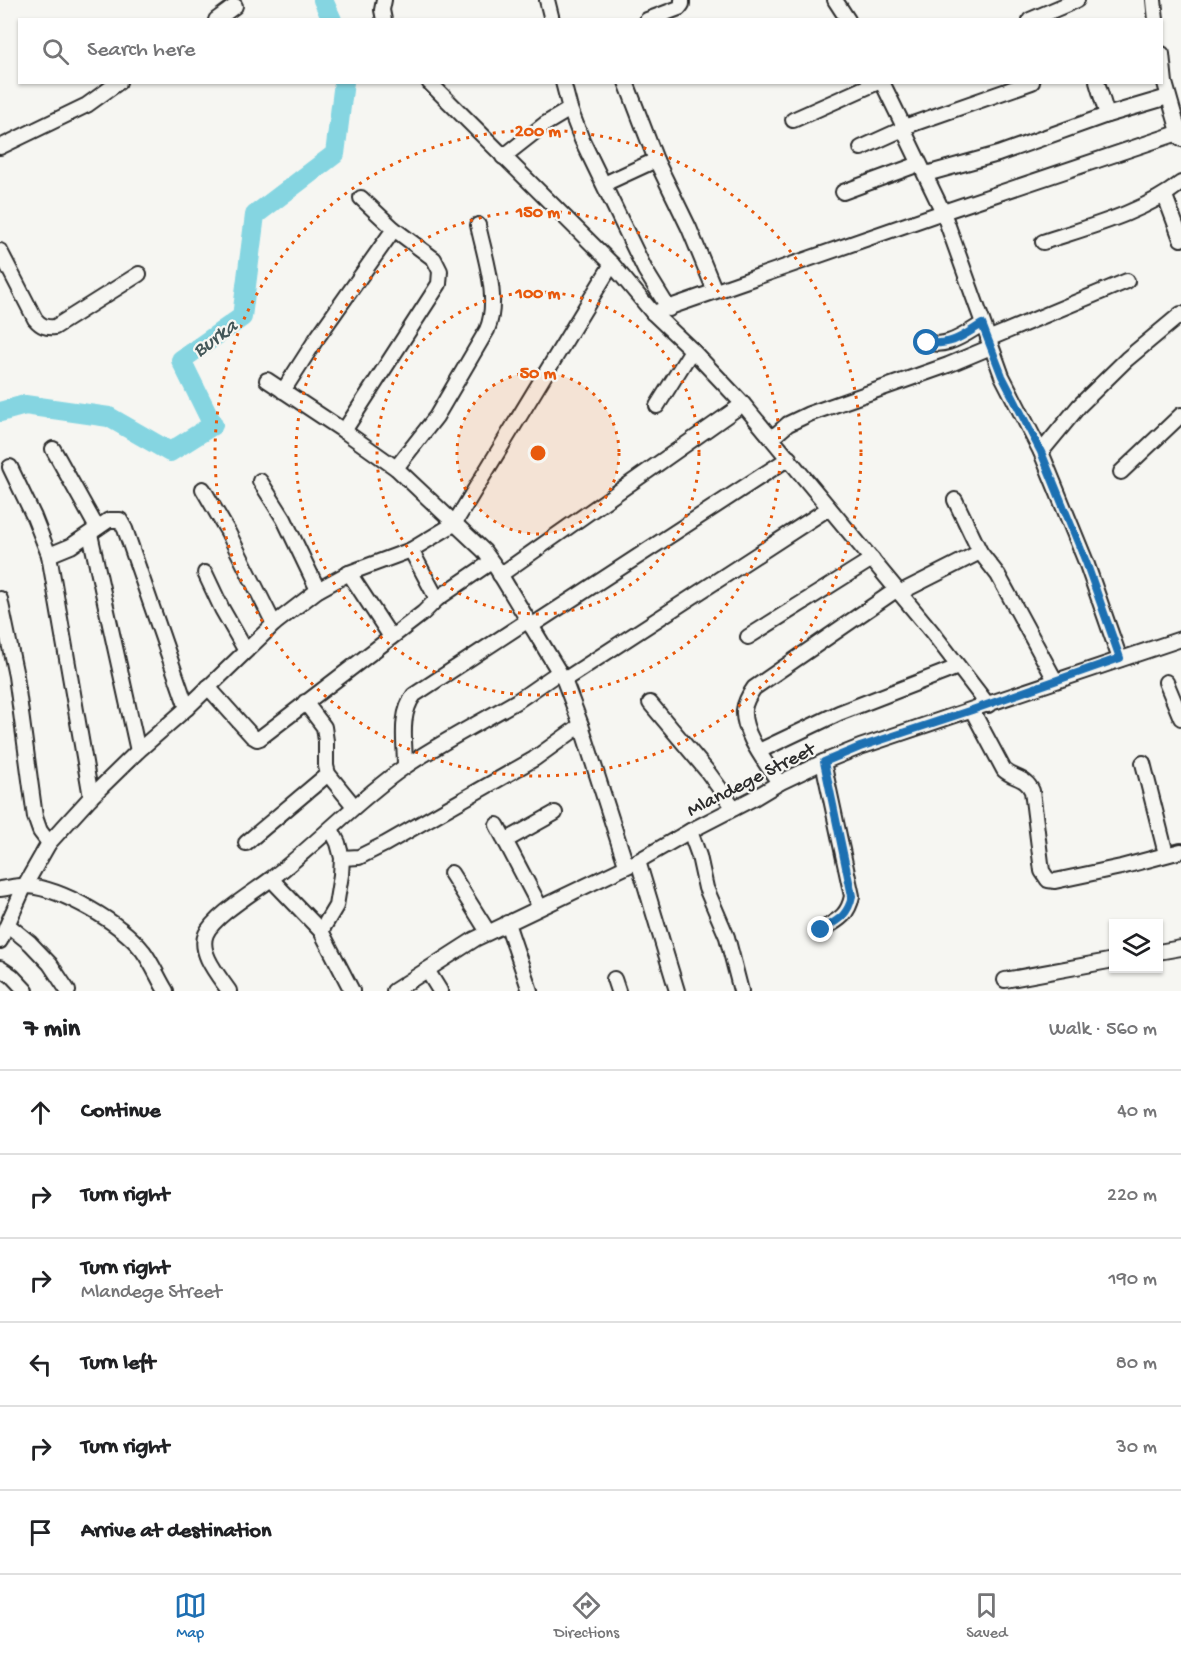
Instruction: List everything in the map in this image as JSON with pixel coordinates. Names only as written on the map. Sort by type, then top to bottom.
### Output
[{"type":"street","points":[[384,0],[384,18]]},
{"type":"street","points":[[547,0],[552,18]]},
{"type":"street","points":[[652,18],[679,8],[682,0]]},
{"type":"street","points":[[835,0],[847,18]]},
{"type":"street","points":[[1035,18],[1077,0]]},
{"type":"street","points":[[1154,0],[1156,18]]},
{"type":"street","points":[[219,18],[235,6]]},
{"type":"street","points":[[652,313],[943,212],[1180,136],[1168,97],[1163,66]]},
{"type":"street","points":[[0,147],[87,105],[116,84]]},
{"type":"street","points":[[431,84],[612,264],[652,313],[692,350],[743,404],[932,632],[988,705]]},
{"type":"street","points":[[563,84],[582,140],[645,270],[669,309]]},
{"type":"street","points":[[627,84],[656,160],[689,228],[715,291]]},
{"type":"street","points":[[793,120],[875,84]]},
{"type":"street","points":[[881,84],[943,212],[1002,376],[1041,452],[1086,562],[1120,658]]},
{"type":"street","points":[[861,148],[999,88],[1021,84]]},
{"type":"street","points":[[1098,84],[1107,115]]},
{"type":"street","points":[[843,192],[923,169],[998,154],[1107,115],[1168,97]]},
{"type":"street","points":[[503,157],[545,124],[570,109]]},
{"type":"street","points":[[604,184],[656,160]]},
{"type":"street","points":[[1043,242],[1142,207],[1165,196],[1181,183]]},
{"type":"street","points":[[1165,196],[1181,239]]},
{"type":"street","points":[[344,431],[440,284],[440,271],[434,259],[394,229],[361,198]]},
{"type":"street","points":[[396,468],[436,417],[491,322],[493,301],[478,225]]},
{"type":"street","points":[[283,391],[317,338],[394,229]]},
{"type":"street","points":[[0,250],[35,319],[48,328],[55,327],[139,274]]},
{"type":"street","points":[[0,941],[25,885],[49,843],[138,751],[188,708],[274,624],[318,590],[349,573],[411,550],[454,525],[612,264]]},
{"type":"street","points":[[772,438],[788,424],[809,414],[948,366],[989,343],[1127,281]]},
{"type":"street","points":[[1041,452],[1079,406],[1127,359],[1181,314]]},
{"type":"street","points":[[920,338],[927,343],[947,343],[982,324]]},
{"type":"street","points":[[657,406],[692,350]]},
{"type":"street","points":[[267,380],[396,468],[484,551],[561,676],[632,863],[677,991]]},
{"type":"street","points":[[500,575],[743,404]]},
{"type":"street","points":[[1121,472],[1181,415]]},
{"type":"street","points":[[53,449],[94,531],[138,751]]},
{"type":"street","points":[[405,766],[404,717],[414,695],[789,458]]},
{"type":"street","points":[[10,467],[49,555],[91,797]]},
{"type":"street","points":[[260,482],[284,519],[318,590]]},
{"type":"street","points":[[203,489],[228,532],[274,624]]},
{"type":"street","points":[[955,500],[980,552],[998,575],[1055,680]]},
{"type":"street","points":[[229,991],[208,959],[204,944],[205,936],[215,922],[331,829],[368,793],[405,766],[561,676],[829,508]]},
{"type":"street","points":[[49,555],[71,546],[109,520],[120,520],[188,708]]},
{"type":"street","points":[[411,550],[437,599]]},
{"type":"street","points":[[779,783],[747,729],[744,708],[753,688],[898,591],[980,552]]},
{"type":"street","points":[[748,637],[872,559]]},
{"type":"street","points":[[208,687],[252,736],[260,738],[423,613],[437,599],[491,562]]},
{"type":"street","points":[[205,573],[246,651]]},
{"type":"street","points":[[349,573],[390,637]]},
{"type":"street","points":[[0,599],[16,676],[35,817],[40,831],[49,843]]},
{"type":"street","name":"Mlandege Street","points":[[400,989],[488,932],[632,863],[779,783],[824,762],[860,747],[1181,639]]},
{"type":"street","points":[[759,751],[850,709],[958,667]]},
{"type":"street","points":[[1166,682],[1181,718]]},
{"type":"street","points":[[305,702],[324,727],[328,774],[354,806]]},
{"type":"street","points":[[650,703],[707,771],[734,808]]},
{"type":"street","points":[[972,710],[1004,770],[1024,780],[1030,786],[1042,871],[1048,880],[1055,881],[1103,871],[1177,853],[1143,763]]},
{"type":"street","points":[[342,858],[359,857],[385,844],[534,759],[581,725]]},
{"type":"street","points":[[821,930],[839,920],[846,913],[852,896],[824,762]]},
{"type":"street","points":[[246,843],[328,774]]},
{"type":"street","points":[[505,840],[555,813]]},
{"type":"street","points":[[497,825],[540,907]]},
{"type":"street","points":[[321,932],[336,906],[341,875],[342,858],[331,829]]},
{"type":"street","points":[[690,831],[702,866],[706,888],[727,937],[741,991]]},
{"type":"street","points":[[451,873],[488,932]]},
{"type":"street","points":[[271,879],[321,932],[352,991]]},
{"type":"street","points":[[0,889],[25,885],[55,892],[107,920],[121,929],[144,952],[166,991]]},
{"type":"street","points":[[507,923],[530,991]]},
{"type":"street","points":[[8,925],[50,964],[68,991]]},
{"type":"street","points":[[1163,951],[1181,948]]},
{"type":"street","points":[[1005,980],[1109,961]]},
{"type":"street","points":[[0,968],[12,976],[26,991]]},
{"type":"street","points":[[427,970],[440,991]]},
{"type":"waterway","name":"Burka","points":[[323,0],[331,18]]},
{"type":"waterway","name":"Burka","points":[[0,412],[25,405],[109,417],[170,452],[213,425],[181,360],[242,317],[255,215],[335,154],[344,84]]},
{"type":"route","points":[[821,930],[839,920],[846,913],[852,896],[824,762],[860,747],[1120,658],[1086,562],[1041,452],[1002,376],[982,324],[947,343],[927,343]]}]
